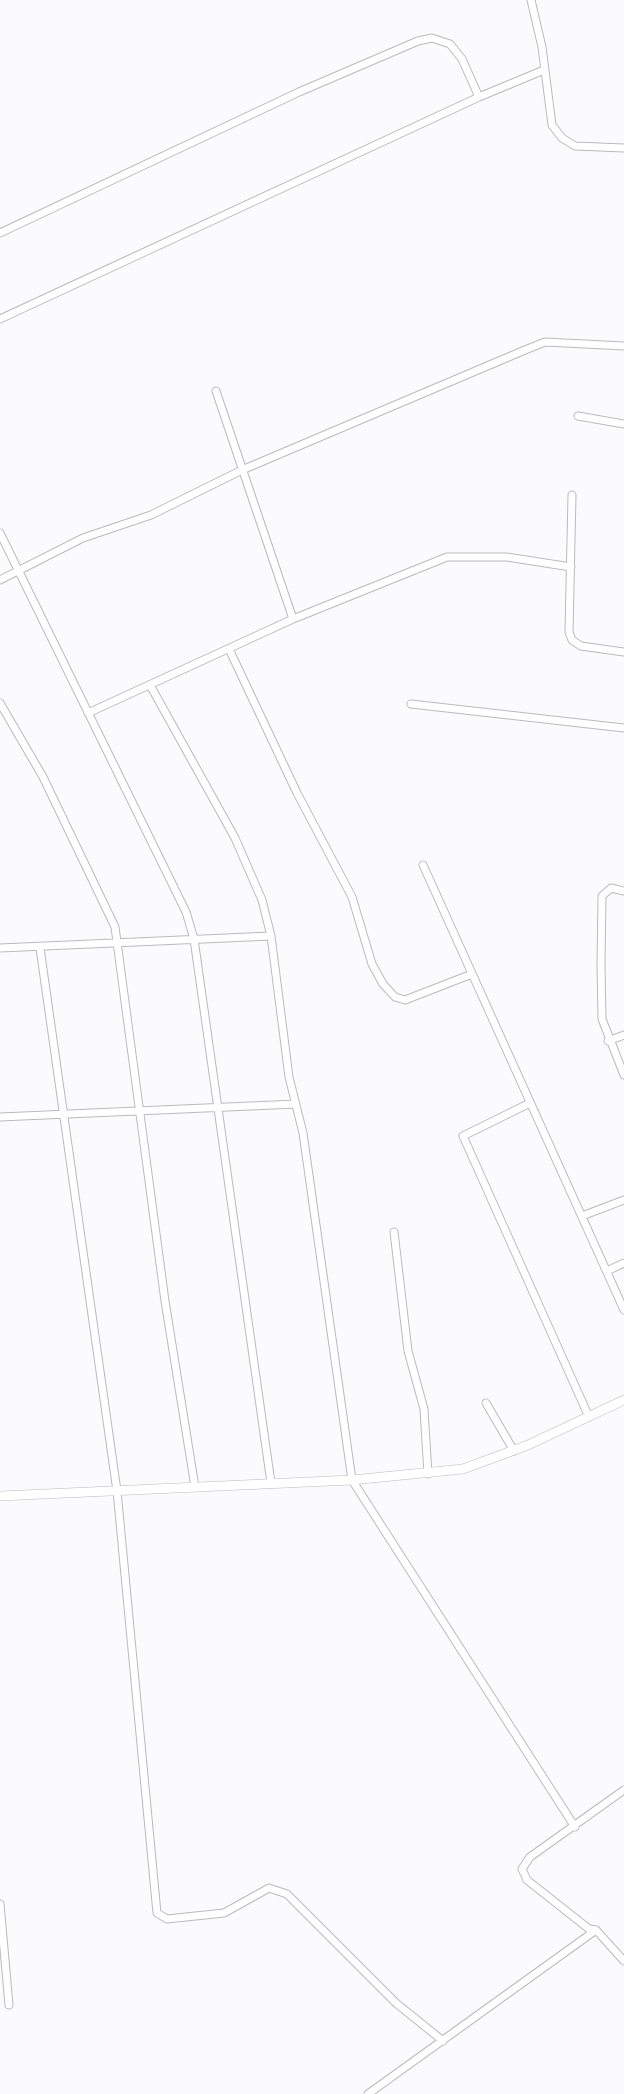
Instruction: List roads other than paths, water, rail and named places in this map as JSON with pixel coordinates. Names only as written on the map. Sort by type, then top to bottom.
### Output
[{"type":"street","points":[[531,0],[552,125],[562,138],[575,146],[624,148]]},
{"type":"street","points":[[0,233],[299,92],[418,41],[432,38],[450,44],[462,59],[479,97]]},
{"type":"street","points":[[0,319],[479,97],[544,70]]},
{"type":"street","points":[[0,580],[83,538],[174,505],[242,470],[545,342],[624,346]]},
{"type":"street","points":[[216,391],[293,619]]},
{"type":"street","points":[[578,416],[624,424]]},
{"type":"street","points":[[572,495],[569,632],[572,640],[581,646],[624,652]]},
{"type":"street","points":[[0,533],[186,912],[194,939],[271,1483]]},
{"type":"street","points":[[88,713],[293,619],[447,556],[507,557],[571,566]]},
{"type":"street","points":[[229,649],[297,793],[352,898],[372,964],[383,984],[395,998],[405,1000],[472,974]]},
{"type":"street","points":[[150,685],[235,838],[262,900],[271,936],[296,1104],[303,1133],[352,1480],[575,1827]]},
{"type":"street","points":[[0,703],[43,777],[107,910],[118,943],[165,1301],[195,1487]]},
{"type":"street","points":[[411,704],[624,728]]},
{"type":"street","points":[[423,865],[624,1310]]},
{"type":"street","points":[[624,891],[611,888],[602,896],[602,1019],[608,1041],[624,1075]]},
{"type":"street","points":[[0,948],[271,936]]},
{"type":"street","points":[[40,948],[117,1491],[157,1913],[167,1919],[224,1913],[269,1888],[287,1894],[396,2003],[443,2041]]},
{"type":"street","points":[[608,1041],[624,1035]]},
{"type":"street","points":[[530,1103],[463,1136],[589,1417]]},
{"type":"street","points":[[0,1118],[296,1104]]},
{"type":"street","points":[[582,1216],[624,1200]]},
{"type":"street","points":[[394,1232],[408,1351],[424,1409],[428,1475]]},
{"type":"street","points":[[607,1271],[624,1263]]},
{"type":"street","points":[[0,1496],[428,1475],[463,1469],[514,1451],[624,1400]]},
{"type":"street","points":[[486,1404],[514,1451]]},
{"type":"street","points":[[624,1790],[530,1857],[524,1862],[522,1873],[589,1929],[596,1930],[624,1961]]},
{"type":"street","points":[[0,1904],[9,2005]]},
{"type":"street","points":[[368,2094],[596,1930]]}]
